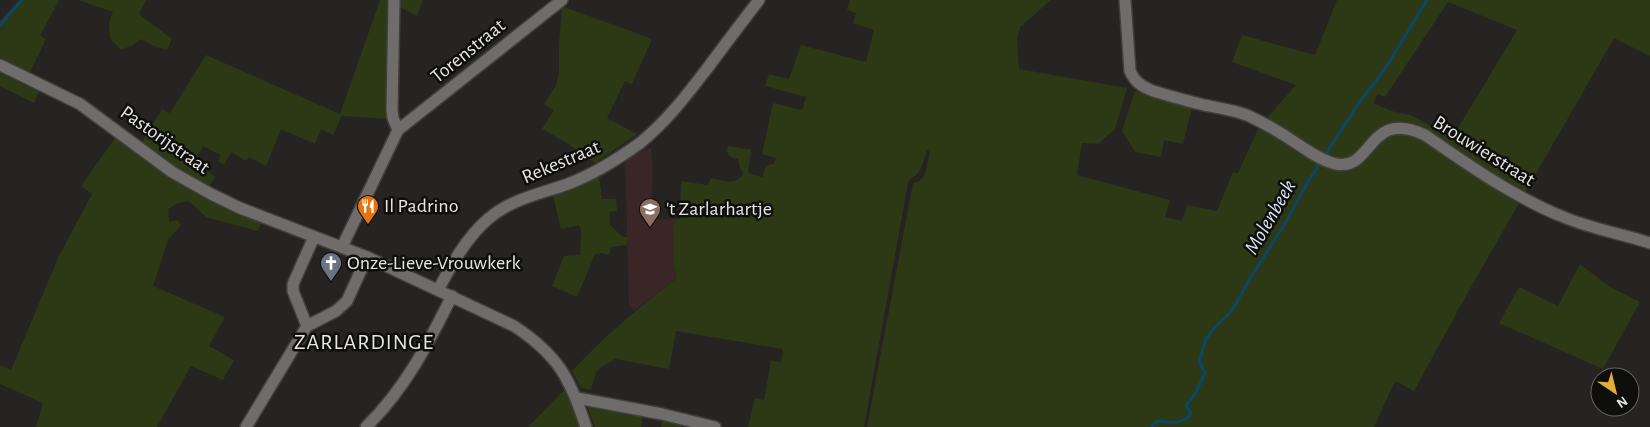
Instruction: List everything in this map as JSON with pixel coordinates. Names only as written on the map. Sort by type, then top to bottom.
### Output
[{"type":"street","points":[[394,0],[392,110],[398,130]]},
{"type":"street","name":"Torenstraat","points":[[342,247],[398,130],[562,0]]},
{"type":"street","name":"Rekestraat","points":[[438,290],[454,261],[471,237],[489,218],[511,204],[567,184],[596,171],[620,157],[658,127],[680,103],[759,0]]},
{"type":"street","name":"Brouwierstraat","points":[[1125,0],[1130,70],[1134,80],[1141,86],[1152,91],[1246,115],[1323,159],[1344,164],[1352,161],[1389,129],[1407,128],[1425,135],[1484,175],[1538,206],[1567,219],[1650,243]]},
{"type":"street","name":"Pastorijstraat","points":[[0,65],[80,104],[181,178],[240,208],[367,257],[514,326],[534,339],[560,367],[577,398],[586,427]]},
{"type":"street","points":[[308,326],[293,291],[293,284],[314,237]]},
{"type":"street","points":[[246,427],[308,326],[336,311],[347,301],[367,257]]},
{"type":"street","points":[[366,427],[396,396],[436,329],[452,296]]},
{"type":"street","points":[[577,398],[662,414],[715,427]]},
{"type":"shaded area","name":"'t Zarlarhartje","points":[[651,148],[653,168],[651,219],[673,219],[674,266],[677,278],[634,311],[629,305],[625,158]]},
{"type":"green space","points":[[19,0],[59,0],[40,36],[46,39],[30,72],[0,57],[0,21]]},
{"type":"green space","points":[[79,0],[146,0],[139,14],[172,39],[167,50],[141,39],[121,50],[110,38],[109,22],[113,12]]},
{"type":"green space","points":[[380,0],[392,0],[389,119],[342,116],[333,135],[321,129],[315,144],[281,129],[266,166],[249,157],[246,161],[231,152],[224,165],[218,161],[221,155],[203,146],[195,160],[215,177],[209,187],[174,167],[141,144],[162,109],[170,113],[206,55],[340,114]]},
{"type":"green space","points":[[397,0],[423,0],[417,16],[397,6]]},
{"type":"green space","points":[[850,0],[1051,0],[1020,27],[1017,38],[1019,69],[1127,88],[1115,129],[1098,144],[1082,143],[1077,175],[1170,200],[1165,217],[1182,221],[1187,205],[1217,211],[1233,172],[1238,173],[1259,127],[1296,85],[1232,62],[1242,35],[1315,55],[1337,0],[1650,0],[1650,56],[1614,38],[1467,294],[1414,391],[1395,381],[1374,427],[867,427],[913,183],[920,181],[925,174],[930,152],[927,150],[920,171],[908,183],[864,427],[748,427],[755,398],[764,400],[771,360],[781,363],[783,349],[676,331],[669,369],[615,359],[596,372],[591,390],[581,388],[572,371],[610,334],[677,278],[674,266],[673,219],[680,219],[681,181],[708,185],[711,178],[729,182],[737,180],[743,173],[738,159],[729,155],[727,149],[729,146],[751,150],[748,173],[762,177],[766,166],[773,164],[777,158],[762,154],[773,103],[802,110],[806,97],[765,86],[769,74],[789,79],[801,45],[866,62],[874,30],[853,23],[856,13],[847,10]],"holes":[[[1448,2],[1517,30],[1452,138],[1411,115],[1391,111],[1373,103],[1378,94],[1385,97]]]},
{"type":"green space","points":[[562,6],[652,39],[632,84],[625,81],[607,118],[637,134],[595,163],[567,143],[542,129],[554,110],[544,104],[556,85],[559,74]]},
{"type":"green space","points":[[0,73],[39,92],[34,103],[0,86]]},
{"type":"green space","points":[[1135,91],[1192,107],[1183,144],[1164,140],[1161,157],[1135,152],[1122,131]]},
{"type":"green space","points":[[115,138],[168,178],[262,223],[257,231],[206,217],[189,201],[178,203],[168,209],[169,222],[178,220],[181,225],[168,240],[153,286],[225,317],[209,346],[234,360],[223,380],[191,366],[157,427],[36,427],[43,403],[0,384],[0,365],[11,370],[58,258],[92,194],[81,186]]},
{"type":"green space","points":[[599,176],[602,199],[616,199],[617,211],[609,212],[610,225],[623,237],[628,237],[627,245],[611,247],[609,255],[595,254],[577,297],[552,286],[564,256],[580,255],[581,230],[579,225],[561,229],[553,196],[590,182]]},
{"type":"green space","points":[[1580,264],[1610,287],[1640,302],[1604,367],[1598,367],[1499,323],[1519,287],[1558,306]]},
{"type":"green space","points":[[566,388],[580,427],[528,427]]},
{"type":"green space","points":[[586,402],[643,412],[641,427],[595,427]]},
{"type":"green space","points":[[662,415],[682,421],[681,427],[661,427]]},
{"type":"waterway","points":[[0,25],[22,0]]},
{"type":"waterway","name":"Molenbeek","points":[[1151,427],[1157,421],[1173,423],[1190,416],[1190,411],[1186,407],[1187,404],[1195,394],[1205,373],[1199,362],[1206,339],[1234,307],[1309,180],[1359,103],[1385,69],[1427,0]]},
{"type":"place","name":"Il Padrino","points":[[368,225]]},
{"type":"place","name":"'t Zarlarhartje","points":[[650,228]]},
{"type":"place","name":"Onze-Lieve-Vrouwkerk","points":[[331,282]]},
{"type":"district","name":"ZARLARDINGE","points":[[364,342]]}]
